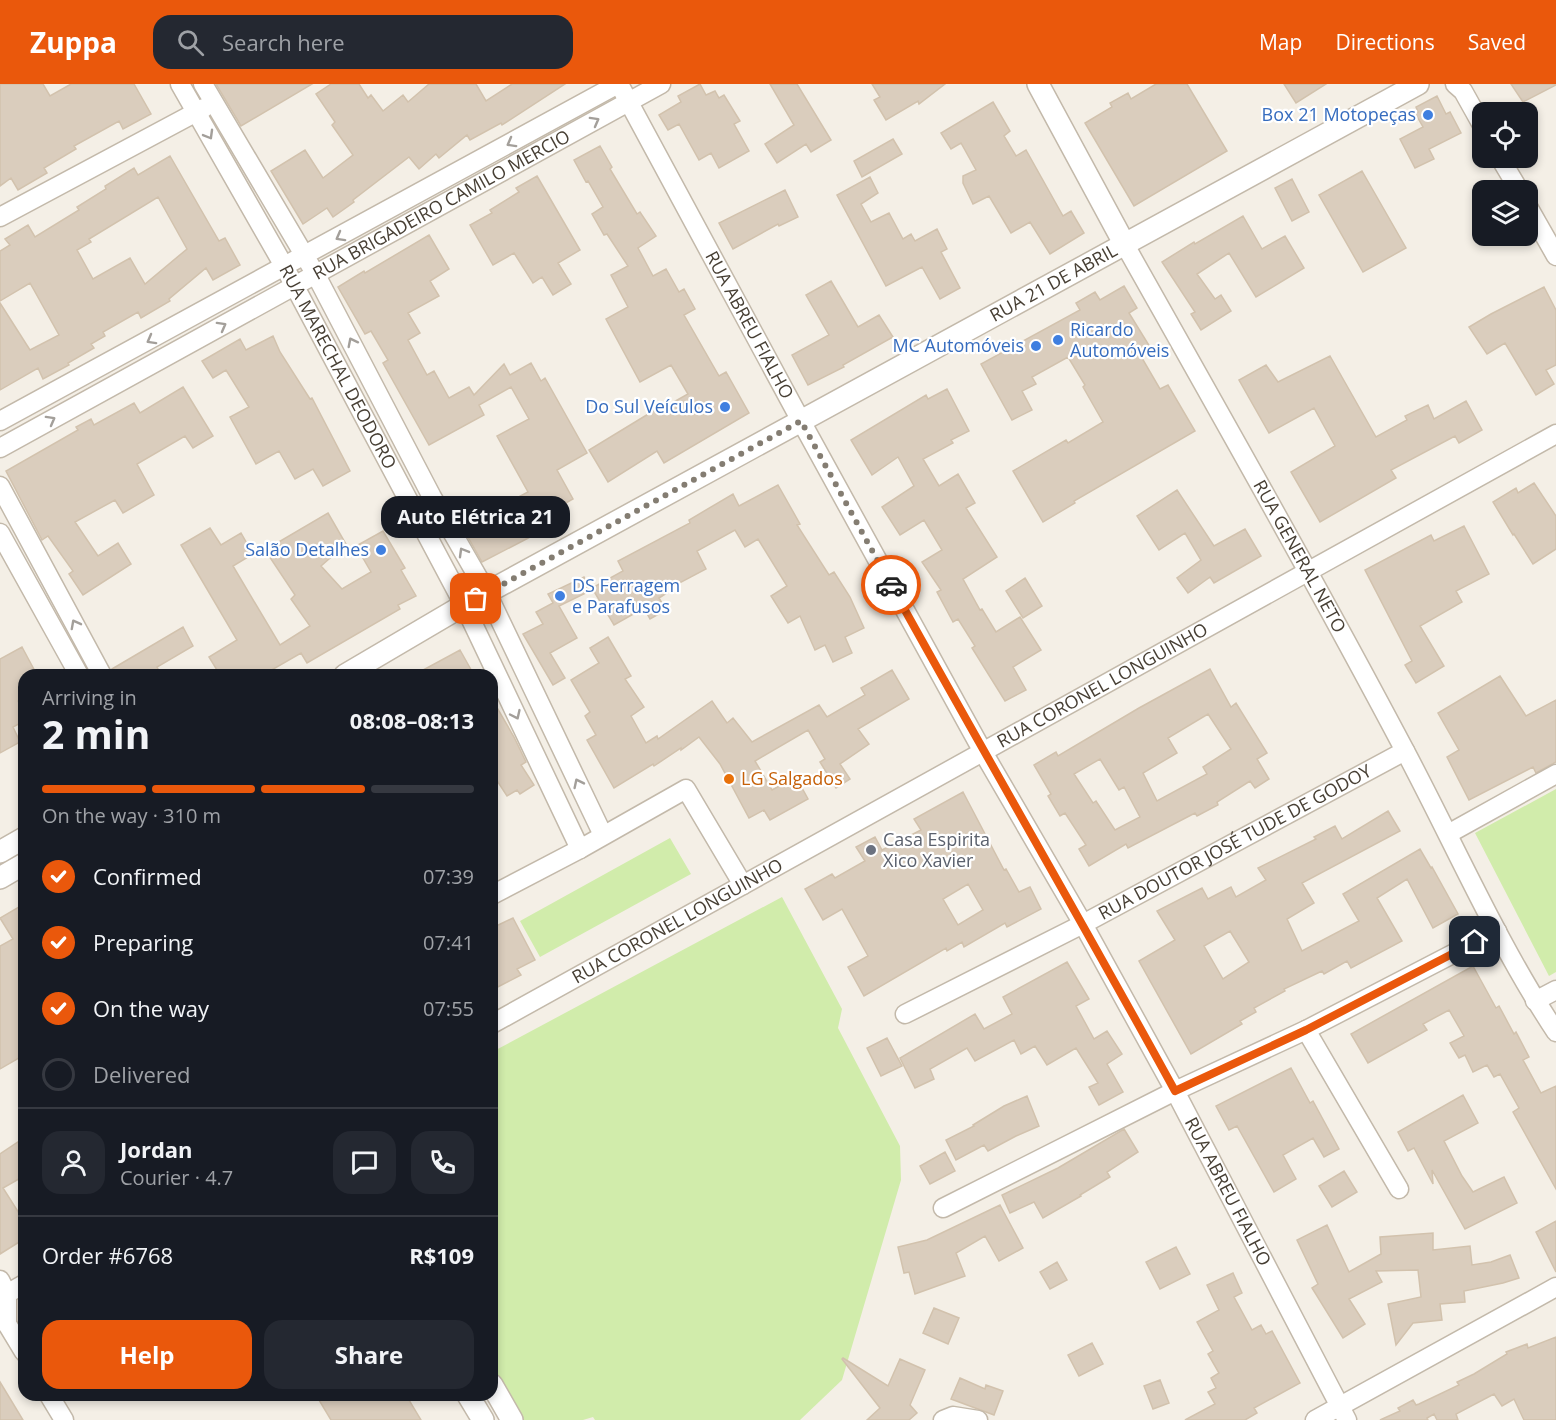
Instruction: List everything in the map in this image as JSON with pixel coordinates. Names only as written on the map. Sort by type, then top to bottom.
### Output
[{"type":"street","name":"RUA MARECHAL DEODORO","points":[[180,84],[284,266],[464,605],[494,669]]},
{"type":"street","name":"RUA MARECHAL DEODORO","points":[[203,84],[316,275],[432,497],[487,593],[603,835]]},
{"type":"street","name":"RUA ABREU FIALHO","points":[[618,84],[983,752],[1083,924],[1175,1091],[1343,1413]]},
{"type":"street","name":"RUA BRIGADEIRO CAMILO MERCIO","points":[[0,421],[618,84]]},
{"type":"street","name":"RUA BRIGADEIRO CAMILO MERCIO","points":[[0,448],[661,84]]},
{"type":"street","name":"RUA GENERAL NETO","points":[[1038,84],[1125,245],[1309,573],[1535,1001],[1556,1032]]},
{"type":"street","name":"RUA 21 DE ABRIL","points":[[355,669],[464,605],[1418,84]]},
{"type":"street","points":[[1460,86],[1472,107]]},
{"type":"street","points":[[0,217],[213,102]]},
{"type":"street","points":[[480,160],[490,179]]},
{"type":"street","points":[[242,192],[260,181]]},
{"type":"street","points":[[1538,224],[1556,256]]},
{"type":"street","points":[[124,354],[137,372]]},
{"type":"street","points":[[342,376],[363,364]]},
{"type":"street","name":"RUA CORONEL LONGUINHO","points":[[498,1021],[1556,434]]},
{"type":"street","points":[[0,486],[99,669]]},
{"type":"street","points":[[411,508],[432,497]]},
{"type":"street","points":[[28,538],[4,541],[76,669]]},
{"type":"street","name":"RUA MARECHAL DEODORO","points":[[498,677],[580,849]]},
{"type":"street","name":"RUA DOUTOR JOSÉ TUDE DE GODOY","points":[[905,1014],[1083,924],[1405,751]]},
{"type":"street","points":[[1448,834],[1556,774]]},
{"type":"street","points":[[498,892],[686,789],[743,885]]},
{"type":"street","points":[[0,852],[18,842]]},
{"type":"street","points":[[0,878],[18,868]]},
{"type":"street","points":[[943,1208],[1175,1091],[1306,1030],[1497,931]]},
{"type":"street","points":[[1535,1001],[1556,990]]},
{"type":"street","points":[[1306,1030],[1399,1189]]},
{"type":"street","points":[[18,1286],[2,1291],[4,1322],[18,1343]]},
{"type":"street","points":[[1315,1420],[1343,1413],[1556,1287]]},
{"type":"street","points":[[498,1397],[509,1419]]},
{"type":"street","points":[[53,1401],[64,1420]]},
{"type":"street","points":[[472,1401],[483,1420]]},
{"type":"street","points":[[943,1420],[954,1416],[978,1420]]},
{"type":"green space","points":[[1556,789],[1556,972],[1549,976],[1475,833]]},
{"type":"green space","points":[[670,838],[691,874],[540,957],[520,921]]},
{"type":"green space","points":[[782,897],[842,1009],[838,1028],[900,1146],[901,1180],[842,1380],[800,1420],[595,1420],[593,1417],[583,1420],[520,1420],[498,1380],[498,1049]]},
{"type":"building","points":[[0,84],[43,84],[50,96],[71,84],[134,84],[151,114],[123,129],[119,121],[74,146],[76,149],[44,168],[47,173],[18,190],[11,178],[0,186]]},
{"type":"building","points":[[216,84],[312,84],[241,126]]},
{"type":"building","points":[[331,84],[359,84],[368,98],[371,95],[383,111],[403,95],[408,102],[429,84],[476,84],[486,101],[512,84],[565,84],[502,125],[501,123],[470,140],[467,135],[439,158],[436,154],[419,169],[409,157],[333,217],[327,208],[303,224],[271,171],[305,150],[323,178],[353,155],[332,125],[335,122],[316,94]]},
{"type":"building","points":[[700,84],[706,95],[715,91],[719,98],[724,95],[740,121],[734,124],[749,151],[719,168],[711,153],[699,160],[679,124],[668,130],[659,115],[681,102],[678,96]]},
{"type":"building","points":[[770,84],[797,84],[831,140],[811,152],[806,144],[777,163],[765,144],[794,125]]},
{"type":"building","points":[[872,84],[945,84],[919,104],[918,101],[886,120],[874,100],[880,97]]},
{"type":"building","points":[[1156,84],[1187,84],[1227,151],[1134,206],[1085,123],[1112,107],[1110,103],[1128,93],[1131,99]]},
{"type":"building","points":[[1284,84],[1326,84],[1296,103]]},
{"type":"building","points":[[1511,84],[1556,84],[1556,85],[1523,102]]},
{"type":"building","points":[[1437,96],[1446,114],[1450,112],[1461,133],[1429,149],[1434,159],[1415,168],[1400,139],[1423,127],[1415,113],[1418,112],[1416,107]]},
{"type":"building","points":[[993,102],[1010,131],[1004,136],[1016,156],[1026,150],[1063,216],[1071,211],[1084,233],[1050,254],[1030,222],[1011,233],[989,196],[973,204],[963,183],[963,176],[976,170],[961,143],[951,149],[941,133]]},
{"type":"building","points":[[893,139],[902,154],[862,177],[854,161]]},
{"type":"building","points":[[600,146],[612,167],[610,169],[637,214],[640,212],[656,236],[638,248],[653,276],[666,269],[679,292],[684,289],[695,309],[684,315],[719,376],[726,372],[749,413],[664,463],[657,451],[608,482],[589,450],[655,410],[656,412],[688,394],[671,365],[640,382],[606,319],[628,307],[611,275],[628,266],[607,234],[604,235],[592,214],[603,207],[574,160]]},
{"type":"building","points":[[170,156],[219,241],[225,238],[240,265],[213,280],[206,268],[169,299],[170,301],[141,318],[138,312],[103,332],[105,336],[91,344],[94,348],[68,363],[69,365],[43,379],[38,368],[0,390],[0,303],[30,350],[59,335],[30,283],[0,301],[0,251],[10,245],[5,239],[28,225],[35,237],[79,210],[77,207],[134,168],[138,175]],"holes":[[[158,197],[187,249],[145,284],[130,258],[93,279],[77,250],[91,242],[89,239]]]},
{"type":"building","points":[[1362,171],[1406,248],[1363,272],[1319,195]]},
{"type":"building","points":[[537,176],[580,250],[558,263],[571,284],[553,295],[542,277],[533,283],[514,253],[493,265],[470,225],[492,213],[490,210],[519,192],[516,188]]},
{"type":"building","points":[[870,177],[878,193],[861,204],[871,222],[889,213],[903,239],[911,234],[915,241],[937,229],[947,249],[941,252],[960,288],[940,299],[922,267],[886,286],[837,195]]},
{"type":"building","points":[[1292,179],[1309,212],[1292,221],[1275,188]]},
{"type":"building","points":[[785,190],[798,217],[779,226],[778,224],[733,249],[719,223]]},
{"type":"building","points":[[1243,216],[1262,249],[1285,236],[1304,268],[1256,297],[1229,253],[1197,274],[1215,299],[1221,295],[1231,311],[1201,330],[1191,314],[1195,312],[1162,262]]},
{"type":"building","points":[[429,235],[449,269],[430,281],[439,296],[408,313],[420,333],[408,340],[427,375],[434,371],[449,398],[469,387],[474,395],[504,364],[510,375],[531,363],[541,381],[545,378],[587,453],[557,470],[573,499],[534,521],[540,532],[482,562],[455,514],[485,498],[492,511],[528,492],[497,436],[529,419],[511,387],[479,405],[484,415],[429,445],[383,363],[388,360],[371,331],[365,334],[338,287]]},
{"type":"building","points":[[831,281],[858,327],[879,315],[893,337],[843,365],[844,367],[808,385],[792,355],[829,335],[806,295]]},
{"type":"building","points":[[1124,286],[1137,308],[1129,313],[1150,347],[1139,353],[1160,389],[1168,385],[1195,431],[1074,501],[1075,503],[1043,522],[1013,471],[1066,440],[1068,443],[1103,422],[1068,357],[1032,377],[1036,384],[1022,391],[1032,410],[1012,420],[981,364],[1080,310],[1076,303],[1095,292],[1100,300]]},
{"type":"building","points":[[1544,287],[1556,310],[1556,365],[1546,370],[1554,384],[1536,395],[1505,343],[1487,354],[1469,327]]},
{"type":"building","points":[[273,336],[280,352],[310,399],[312,398],[350,471],[323,486],[313,469],[295,479],[279,451],[256,464],[230,417],[249,407],[226,370],[213,378],[202,361],[240,339],[246,350]]},
{"type":"building","points":[[1330,356],[1376,437],[1407,420],[1405,416],[1428,405],[1434,419],[1466,401],[1482,430],[1459,443],[1455,436],[1391,470],[1396,478],[1320,522],[1291,472],[1335,446],[1314,408],[1269,433],[1239,380],[1266,365],[1278,382]]},
{"type":"building","points":[[183,387],[213,436],[193,448],[185,436],[137,464],[154,495],[123,513],[115,500],[75,522],[98,556],[118,543],[131,564],[83,595],[69,574],[73,571],[48,536],[42,540],[6,471],[78,430],[76,427],[91,419],[94,425],[134,403],[140,413]]},
{"type":"building","points":[[947,389],[969,431],[951,440],[953,443],[923,459],[939,486],[958,474],[975,503],[966,508],[997,557],[963,579],[980,610],[982,609],[996,632],[1020,617],[1041,650],[1013,667],[1026,690],[1005,701],[972,648],[975,646],[958,619],[953,622],[937,592],[941,590],[922,562],[942,550],[924,520],[900,535],[882,507],[914,486],[898,457],[872,475],[851,440],[926,395],[928,399]]},
{"type":"building","points":[[1534,483],[1556,516],[1556,549],[1533,564],[1493,502],[1516,488],[1518,493]]},
{"type":"building","points":[[778,485],[800,524],[797,525],[829,575],[834,572],[850,597],[864,628],[845,637],[852,653],[833,662],[825,645],[815,650],[800,616],[788,623],[771,596],[787,586],[758,539],[745,547],[735,530],[697,551],[706,569],[666,590],[667,593],[659,598],[666,610],[650,619],[644,608],[614,625],[592,588],[623,571],[618,561],[690,523],[689,520],[733,494],[739,506]]},
{"type":"building","points":[[1177,490],[1214,546],[1245,529],[1261,556],[1214,583],[1210,577],[1188,593],[1177,578],[1201,560],[1185,533],[1159,550],[1137,516]]},
{"type":"building","points":[[328,513],[346,544],[321,566],[342,589],[371,572],[356,546],[383,531],[405,568],[401,570],[416,596],[398,605],[400,609],[307,663],[301,653],[273,669],[216,669],[209,657],[237,640],[181,545],[210,528],[221,545],[241,533],[253,554],[233,566],[280,645],[310,626],[291,599],[295,595],[265,550]]},
{"type":"building","points":[[1464,526],[1489,574],[1456,591],[1462,602],[1420,626],[1444,666],[1416,683],[1405,665],[1412,661],[1365,570],[1431,535],[1434,541]]},
{"type":"building","points":[[584,577],[590,591],[559,606],[577,638],[550,653],[565,678],[553,685],[523,634],[543,624],[536,612],[553,603],[548,594]]},
{"type":"building","points":[[1025,578],[1042,606],[1023,618],[1006,591]]},
{"type":"building","points":[[183,627],[193,646],[157,667],[158,669],[112,669]]},
{"type":"building","points":[[608,637],[631,676],[625,679],[644,707],[631,716],[646,743],[657,736],[658,739],[712,701],[727,723],[733,718],[752,742],[819,705],[827,717],[865,695],[861,688],[892,670],[909,699],[858,729],[869,744],[840,764],[850,779],[836,788],[820,762],[825,759],[808,730],[755,761],[772,790],[796,777],[808,799],[770,820],[764,810],[749,818],[720,764],[699,737],[681,750],[681,748],[614,788],[587,740],[596,735],[585,716],[590,712],[571,680],[599,663],[590,648]]},
{"type":"building","points":[[22,647],[34,669],[18,669],[18,724],[13,727],[18,743],[0,753],[0,659]]},
{"type":"building","points":[[460,650],[471,669],[425,669]]},
{"type":"building","points":[[1210,669],[1231,707],[1236,703],[1267,753],[1257,759],[1269,779],[1255,788],[1250,781],[1217,802],[1218,805],[1197,816],[1195,813],[1128,848],[1126,844],[1089,866],[1079,849],[1086,845],[1065,813],[1060,816],[1048,796],[1051,794],[1034,765],[1056,752],[1058,756]],"holes":[[[1208,714],[1231,749],[1203,767],[1207,774],[1157,801],[1143,773],[1177,753],[1168,738]],[[1100,759],[1119,790],[1124,787],[1140,817],[1115,830],[1096,801],[1093,803],[1074,774]]]},
{"type":"building","points":[[1500,676],[1526,716],[1556,700],[1556,762],[1536,773],[1533,767],[1469,800],[1447,757],[1459,750],[1438,713]]},
{"type":"building","points":[[498,709],[526,762],[521,765],[534,785],[520,794],[517,790],[507,796],[498,782]]},
{"type":"building","points":[[963,792],[1004,870],[1006,869],[1019,892],[1030,887],[1041,909],[1007,927],[1005,923],[964,947],[962,942],[947,951],[946,948],[864,996],[848,967],[868,956],[842,909],[823,920],[805,889],[832,874],[835,878],[865,861],[856,847],[875,837],[882,850],[921,830],[914,819]],"holes":[[[968,884],[983,910],[958,925],[943,899]]]},
{"type":"building","points":[[1388,811],[1400,831],[1302,883],[1314,903],[1287,919],[1302,951],[1359,921],[1343,894],[1420,849],[1458,914],[1433,928],[1407,879],[1377,898],[1402,941],[1351,968],[1347,961],[1324,974],[1322,971],[1284,989],[1285,991],[1254,1008],[1256,1012],[1240,1021],[1242,1024],[1191,1054],[1139,961],[1175,940],[1157,911],[1202,888],[1208,899],[1231,887],[1236,897],[1266,880],[1258,868],[1316,839],[1314,837],[1335,826],[1342,839]],"holes":[[[1230,931],[1249,962],[1223,979],[1204,946]]]},
{"type":"building","points":[[18,908],[18,1058],[0,1069],[0,946],[13,939],[0,918]]},
{"type":"building","points":[[513,918],[535,960],[517,969],[521,975],[498,987],[498,925]]},
{"type":"building","points":[[1067,962],[1089,999],[1076,1006],[1094,1039],[1107,1031],[1122,1054],[1107,1064],[1123,1092],[1099,1105],[1089,1087],[1098,1083],[1076,1048],[1047,1065],[1035,1046],[1021,1054],[1014,1040],[975,1061],[967,1048],[930,1069],[934,1079],[915,1088],[900,1058],[975,1014],[984,1029],[1012,1014],[1003,997]]},
{"type":"building","points":[[1473,966],[1496,1008],[1499,1006],[1514,1034],[1516,1032],[1529,1057],[1523,1060],[1541,1093],[1556,1086],[1556,1189],[1513,1112],[1519,1108],[1500,1074],[1494,1077],[1487,1065],[1473,1072],[1465,1055],[1459,1058],[1450,1043],[1464,1036],[1449,1010],[1423,1024],[1427,1030],[1368,1063],[1351,1034]]},
{"type":"building","points":[[887,1038],[902,1066],[881,1076],[867,1048]]},
{"type":"building","points":[[1291,1068],[1310,1103],[1313,1101],[1339,1149],[1324,1157],[1313,1138],[1283,1155],[1296,1179],[1274,1192],[1237,1126],[1229,1130],[1216,1106]]},
{"type":"building","points":[[1463,1095],[1478,1123],[1444,1141],[1473,1192],[1504,1177],[1517,1203],[1465,1229],[1432,1170],[1433,1184],[1414,1148],[1408,1151],[1398,1132]]},
{"type":"building","points":[[1027,1096],[1039,1126],[988,1151],[984,1145],[956,1160],[946,1140],[974,1126],[1004,1106]]},
{"type":"building","points":[[1124,1129],[1138,1152],[1107,1172],[1110,1177],[1043,1218],[1034,1202],[1010,1213],[1002,1195],[1058,1168]]},
{"type":"building","points":[[18,1142],[18,1179],[3,1188],[18,1212],[18,1243],[0,1254],[0,1154]]},
{"type":"building","points":[[945,1152],[955,1171],[930,1184],[920,1166]]},
{"type":"building","points":[[1344,1171],[1357,1192],[1332,1207],[1319,1186]]},
{"type":"building","points":[[1000,1205],[1023,1248],[999,1261],[985,1236],[956,1253],[965,1276],[915,1294],[909,1272],[904,1273],[898,1247],[927,1240]]},
{"type":"building","points":[[1556,1221],[1556,1272],[1536,1232]]},
{"type":"building","points":[[1327,1225],[1349,1272],[1381,1254],[1380,1237],[1433,1233],[1433,1250],[1470,1246],[1472,1265],[1491,1262],[1510,1255],[1519,1278],[1464,1291],[1465,1302],[1440,1304],[1442,1320],[1413,1323],[1396,1345],[1388,1304],[1421,1297],[1418,1270],[1376,1271],[1382,1282],[1349,1299],[1365,1324],[1343,1338],[1312,1288],[1318,1284],[1297,1240]]},
{"type":"building","points":[[1176,1247],[1190,1274],[1160,1289],[1146,1262]]},
{"type":"building","points":[[1057,1262],[1067,1280],[1050,1289],[1040,1272]]},
{"type":"building","points":[[1233,1273],[1242,1293],[1234,1297],[1252,1330],[1261,1325],[1266,1334],[1272,1331],[1300,1383],[1254,1408],[1257,1413],[1245,1420],[1185,1420],[1215,1404],[1208,1392],[1216,1388],[1211,1378],[1219,1373],[1208,1354],[1213,1351],[1197,1322],[1219,1310],[1207,1285]]},
{"type":"building","points":[[934,1308],[959,1318],[948,1344],[923,1333]]},
{"type":"building","points":[[1556,1337],[1556,1420],[1524,1420],[1514,1399],[1502,1406],[1494,1394],[1456,1414],[1458,1420],[1437,1420],[1434,1414],[1427,1418],[1428,1420],[1380,1420],[1400,1411],[1398,1408],[1413,1400],[1416,1405],[1459,1385],[1457,1382],[1507,1354],[1506,1352],[1527,1344],[1528,1348]]},
{"type":"building","points":[[1092,1343],[1103,1364],[1079,1376],[1068,1355]]},
{"type":"building","points":[[843,1358],[888,1386],[900,1359],[925,1370],[910,1405],[917,1413],[909,1420],[867,1420],[880,1408]]},
{"type":"building","points":[[960,1378],[985,1389],[986,1385],[1003,1391],[994,1415],[951,1399]]},
{"type":"building","points":[[1160,1380],[1169,1403],[1153,1409],[1144,1386]]},
{"type":"building","points":[[0,1382],[23,1420],[0,1420]]},
{"type":"building","points":[[320,1401],[410,1401],[421,1420],[331,1420]]},
{"type":"way so far","points":[[476,599],[801,421],[891,585]]},
{"type":"place","name":"Box 21 Motopeças","points":[[1428,115]]},
{"type":"place","name":"Ricardo Automóveis","points":[[1058,340]]},
{"type":"place","name":"MC Automóveis","points":[[1036,346]]},
{"type":"place","name":"Do Sul Veículos","points":[[725,407]]},
{"type":"place","name":"Salão Detalhes","points":[[381,550]]},
{"type":"place","name":"DS Ferragem e Parafusos","points":[[560,596]]},
{"type":"place","name":"Auto Elétrica 21","points":[[476,599]]},
{"type":"place","name":"LG Salgados","points":[[729,779]]},
{"type":"place","name":"Casa Espirita Xico Xavier","points":[[871,850]]},
{"type":"route","points":[[891,585],[1175,1091],[1306,1030],[1475,942]]}]
